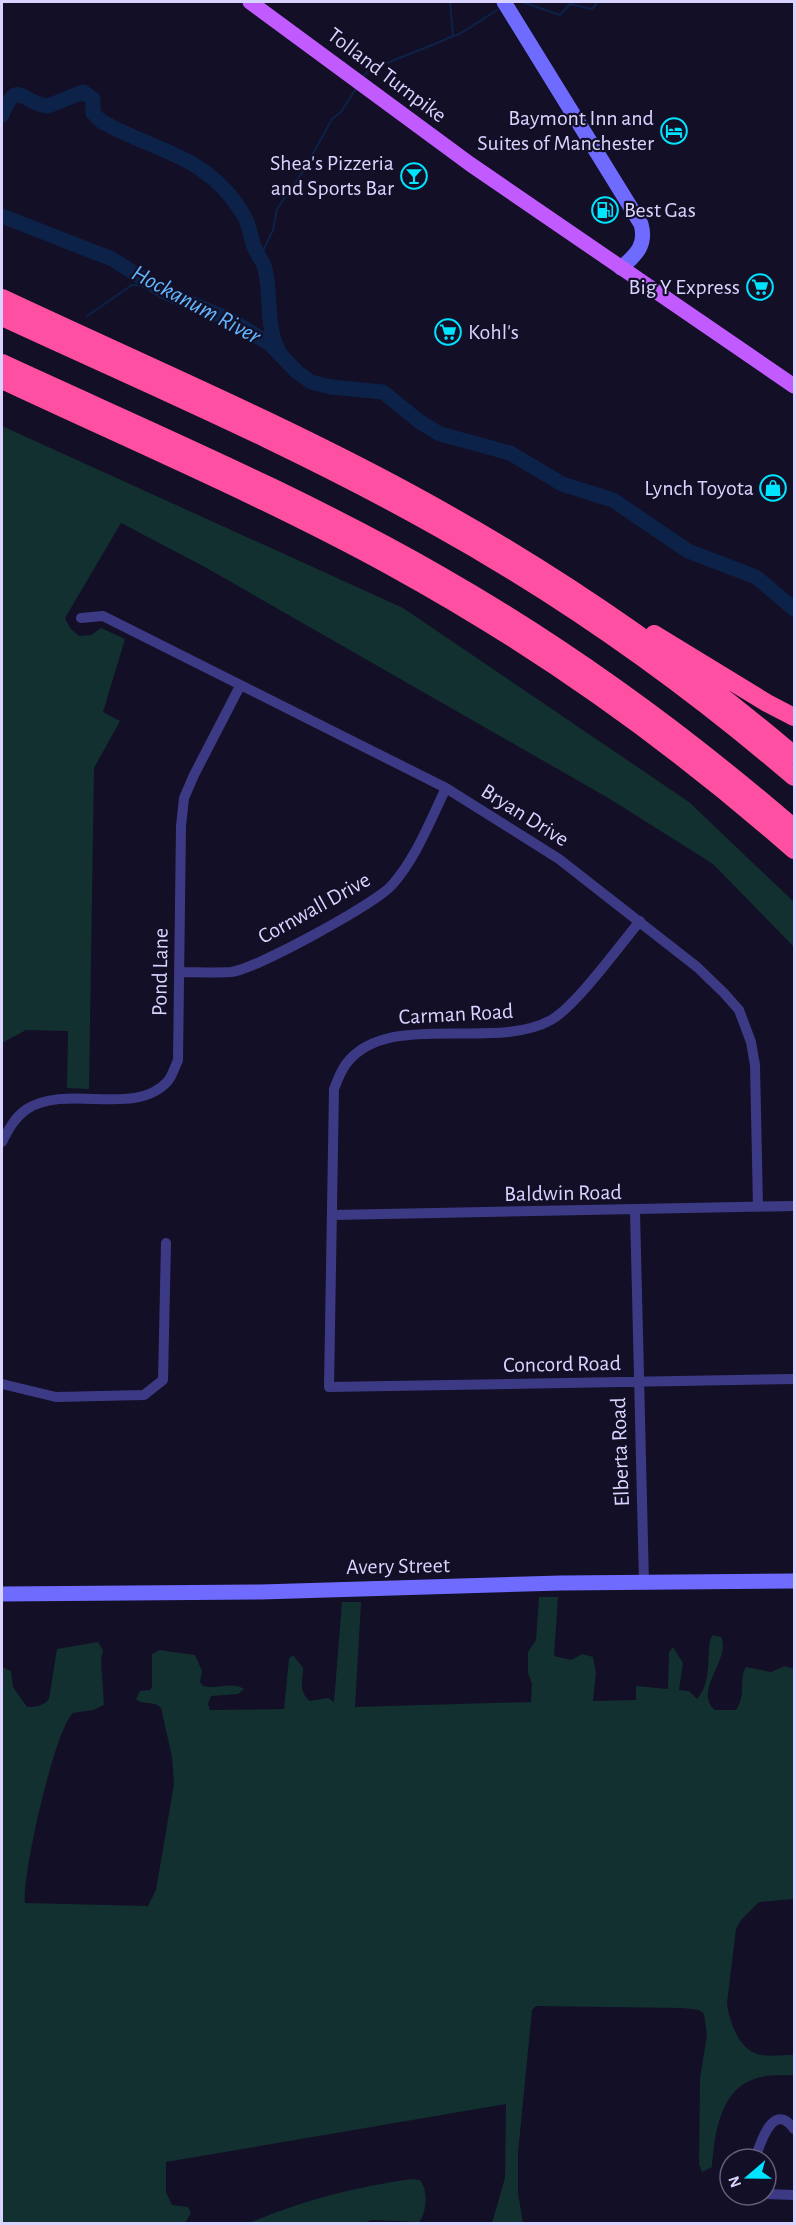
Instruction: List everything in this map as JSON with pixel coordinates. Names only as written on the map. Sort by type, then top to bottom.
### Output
[{"type":"highway","points":[[2,298],[348,461],[460,521],[674,645],[767,703],[795,717]]},
{"type":"highway","points":[[2,317],[312,461],[461,540],[549,594],[647,661],[795,777]]},
{"type":"highway","points":[[2,363],[295,498],[450,581],[564,652],[650,712],[795,828]]},
{"type":"highway","points":[[2,380],[288,513],[445,598],[539,655],[624,714],[720,788],[795,850]]},
{"type":"highway","points":[[555,578],[659,649],[795,755]]},
{"type":"main road","name":"Tolland Turnpike","points":[[250,2],[470,164],[794,384]]},
{"type":"main road","points":[[504,2],[641,224],[644,234],[642,245],[621,268]]},
{"type":"main road","name":"Avery Street","points":[[2,1594],[261,1592],[795,1581]]},
{"type":"street","name":"Bryan Drive","points":[[81,618],[102,616],[446,788],[559,859],[697,967],[739,1010],[751,1042],[755,1065],[758,1207]]},
{"type":"street","name":"Pond Lane","points":[[2,1142],[12,1122],[27,1109],[47,1101],[75,1098],[132,1099],[154,1093],[169,1080],[178,1060],[184,798],[240,686]]},
{"type":"street","name":"Cornwall Drive","points":[[180,972],[232,972],[254,964],[373,902],[391,886],[407,866],[446,788]]},
{"type":"street","name":"Carman Road","points":[[329,1387],[334,1089],[345,1064],[363,1048],[386,1037],[535,1028],[553,1019],[572,1002],[640,921]]},
{"type":"street","name":"Baldwin Road","points":[[333,1215],[635,1211],[795,1206]]},
{"type":"street","name":"Elberta Road","points":[[635,1211],[637,1382],[644,1583]]},
{"type":"street","points":[[2,1384],[56,1397],[144,1395],[163,1380],[166,1243]]},
{"type":"street","name":"Concord Road","points":[[329,1387],[795,1379]]},
{"type":"street","points":[[759,2147],[765,2129],[771,2124],[780,2121],[787,2122],[795,2129]]},
{"type":"street","points":[[778,2194],[795,2195]]},
{"type":"green space","points":[[2,426],[403,608],[689,802],[794,902],[794,947],[713,864],[610,799],[203,566],[121,523],[65,618],[70,628],[79,636],[91,635],[101,628],[125,639],[103,712],[120,721],[94,768],[89,1089],[67,1088],[68,1031],[26,1030],[2,1043]]},
{"type":"green space","points":[[539,1597],[558,1597],[554,1656],[571,1660],[582,1654],[593,1657],[596,1673],[593,1701],[636,1700],[636,1686],[668,1689],[669,1652],[673,1647],[683,1663],[679,1690],[689,1691],[697,1699],[706,1682],[709,1646],[713,1635],[721,1637],[723,1645],[708,1694],[709,1703],[715,1710],[736,1710],[741,1698],[746,1667],[771,1672],[785,1666],[794,1669],[794,1899],[759,1902],[741,1920],[736,1929],[727,2003],[732,2025],[745,2046],[750,2051],[761,2055],[794,2055],[794,2075],[762,2077],[748,2082],[737,2090],[722,2112],[715,2139],[712,2167],[702,2172],[699,2164],[700,2078],[707,2035],[704,2014],[699,2010],[683,2008],[536,2006],[532,2010],[518,2153],[518,2193],[523,2223],[492,2223],[505,2178],[506,2104],[166,2162],[166,2192],[172,2205],[188,2207],[191,2213],[185,2223],[2,2223],[2,1667],[11,1671],[13,1687],[27,1707],[36,1706],[49,1699],[57,1649],[98,1642],[103,1650],[101,1660],[104,1705],[93,1710],[73,1713],[57,1746],[28,1865],[25,1903],[148,1906],[156,1890],[174,1784],[172,1757],[161,1708],[136,1699],[140,1691],[150,1690],[152,1687],[152,1654],[159,1650],[195,1655],[202,1671],[200,1682],[203,1686],[234,1686],[244,1689],[238,1694],[211,1696],[208,1704],[210,1710],[284,1709],[289,1659],[293,1655],[303,1668],[302,1686],[306,1697],[310,1701],[328,1698],[334,1702],[342,1602],[361,1602],[355,1707],[531,1702],[532,1684],[528,1673],[528,1652],[536,1640]]},
{"type":"green space","points":[[411,2179],[420,2180],[424,2189],[425,2207],[419,2222],[373,2220],[359,2224],[249,2223],[328,2196]]},
{"type":"waterway","points":[[363,77],[367,72],[453,36],[450,2]]},
{"type":"waterway","points":[[522,2],[560,15],[570,4],[592,9],[598,2]]},
{"type":"waterway","points":[[454,36],[497,10]]},
{"type":"waterway","points":[[260,257],[273,230],[277,209],[304,170],[332,119],[341,112],[357,87]]},
{"type":"waterway","points":[[2,115],[7,104],[16,95],[48,106],[83,92],[93,99],[93,113],[101,121],[179,157],[213,179],[229,194],[243,214],[255,249],[264,266],[271,329],[278,349]]},
{"type":"waterway","name":"Hockanum River","points":[[2,216],[112,259],[164,292],[233,321],[270,344],[297,372],[311,382],[331,387],[383,392],[420,422],[440,434],[510,453],[562,484],[613,500],[688,551],[756,577],[794,609]]},
{"type":"waterway","points":[[87,316],[132,285],[155,286]]},
{"type":"place","name":"Baymont Inn and Suites of Manchester","points":[[674,131]]},
{"type":"place","name":"Shea's Pizzeria and Sports Bar","points":[[414,176]]},
{"type":"place","name":"Best Gas","points":[[605,210]]},
{"type":"place","name":"Big Y Express","points":[[760,287]]},
{"type":"place","name":"Kohl's","points":[[448,332]]},
{"type":"place","name":"Lynch Toyota","points":[[773,488]]}]
